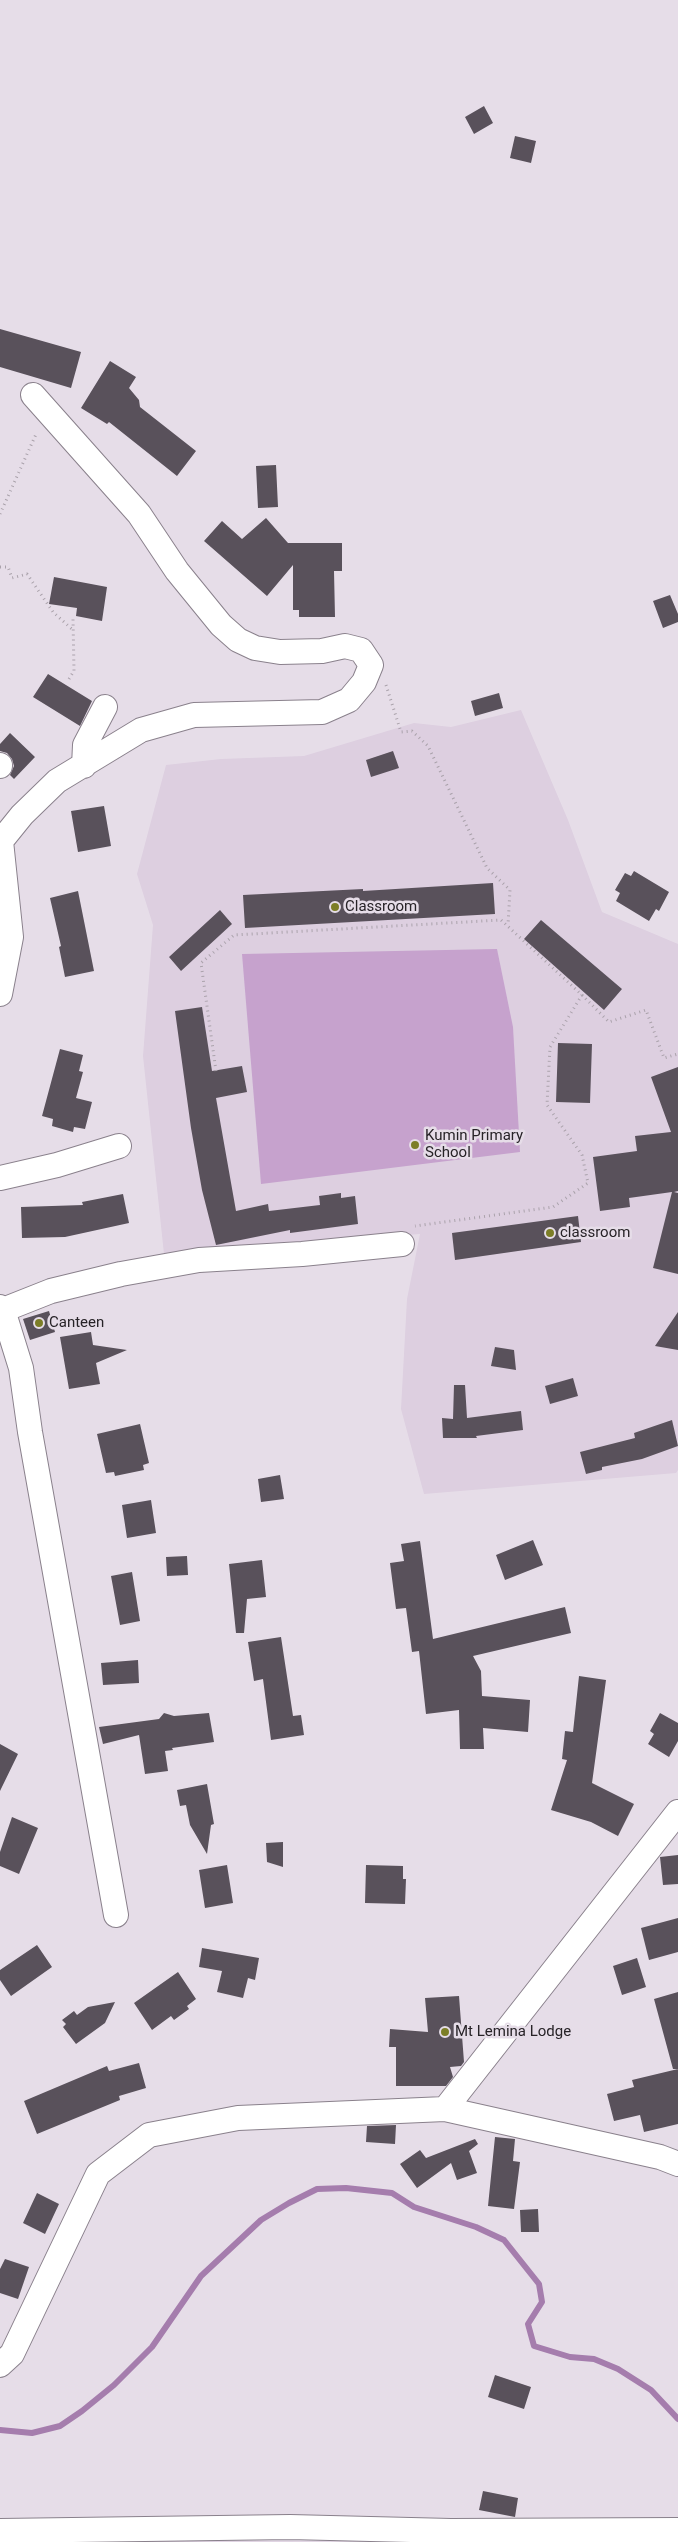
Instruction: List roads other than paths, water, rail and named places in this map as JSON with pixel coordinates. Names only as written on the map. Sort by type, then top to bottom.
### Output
[{"type":"street","points":[[0,994],[11,937],[0,840],[22,815],[57,781],[142,730],[194,715],[322,712],[350,700],[364,682],[371,665],[362,650],[345,646],[301,652],[255,648],[238,640],[221,625],[177,571],[138,514],[33,395]]},
{"type":"street","points":[[84,766],[84,745],[104,707]]},
{"type":"street","points":[[0,1178],[57,1165],[118,1146]]},
{"type":"street","points":[[116,1915],[30,1432],[21,1368],[1,1312],[51,1291],[121,1274],[199,1260],[302,1254],[407,1235]]},
{"type":"street","points":[[445,2109],[678,1812]]},
{"type":"street","points":[[0,2365],[12,2354],[98,2174],[149,2136],[238,2118],[445,2109],[660,2157],[678,2164]]},
{"type":"street","points":[[0,2531],[290,2527],[451,2531],[678,2530]]},
{"type":"waterway","points":[[0,2430],[32,2433],[60,2426],[82,2411],[114,2385],[152,2347],[201,2276],[261,2220],[317,2189],[346,2188],[392,2193],[414,2207],[476,2227],[504,2240],[539,2284],[542,2302],[528,2324],[534,2346],[570,2357],[594,2359],[618,2369],[651,2390],[678,2419]]},
{"type":"place","name":"Classroom","points":[[335,907]]},
{"type":"place","name":"Kumin Primary School","points":[[415,1145]]},
{"type":"place","name":"classroom","points":[[550,1233]]},
{"type":"place","name":"Canteen","points":[[39,1323]]},
{"type":"place","name":"Mt Lemina Lodge","points":[[445,2032]]}]
